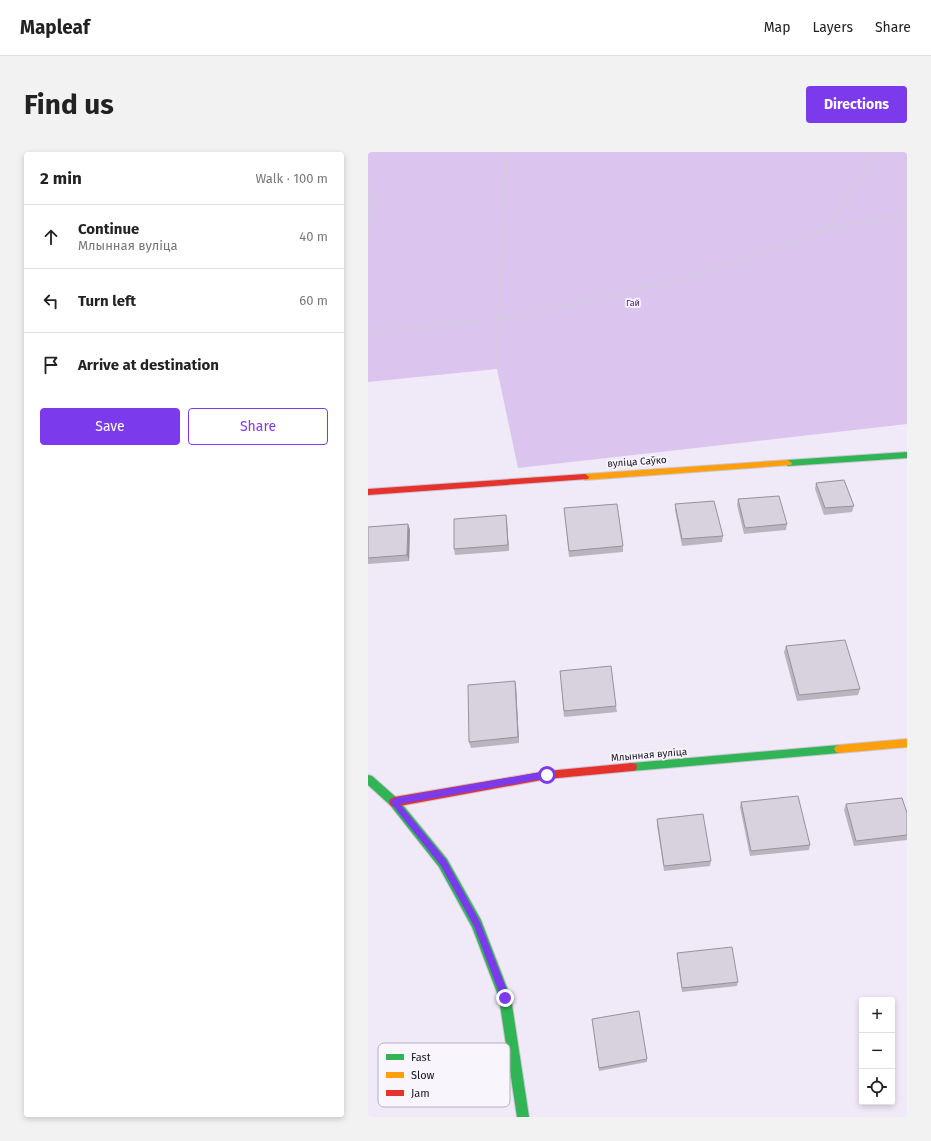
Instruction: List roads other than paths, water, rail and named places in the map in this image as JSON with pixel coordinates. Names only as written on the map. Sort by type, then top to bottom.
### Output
[{"type":"street","name":"вуліца Саўко","points":[[368,492],[907,455]]},
{"type":"street","name":"Млынная вуліца","points":[[394,802],[547,775],[907,744]]},
{"type":"street","points":[[368,779],[394,802],[443,863],[477,924],[505,998],[522,1117]]},
{"type":"park label","name":"Гай","points":[[633,303]]}]
